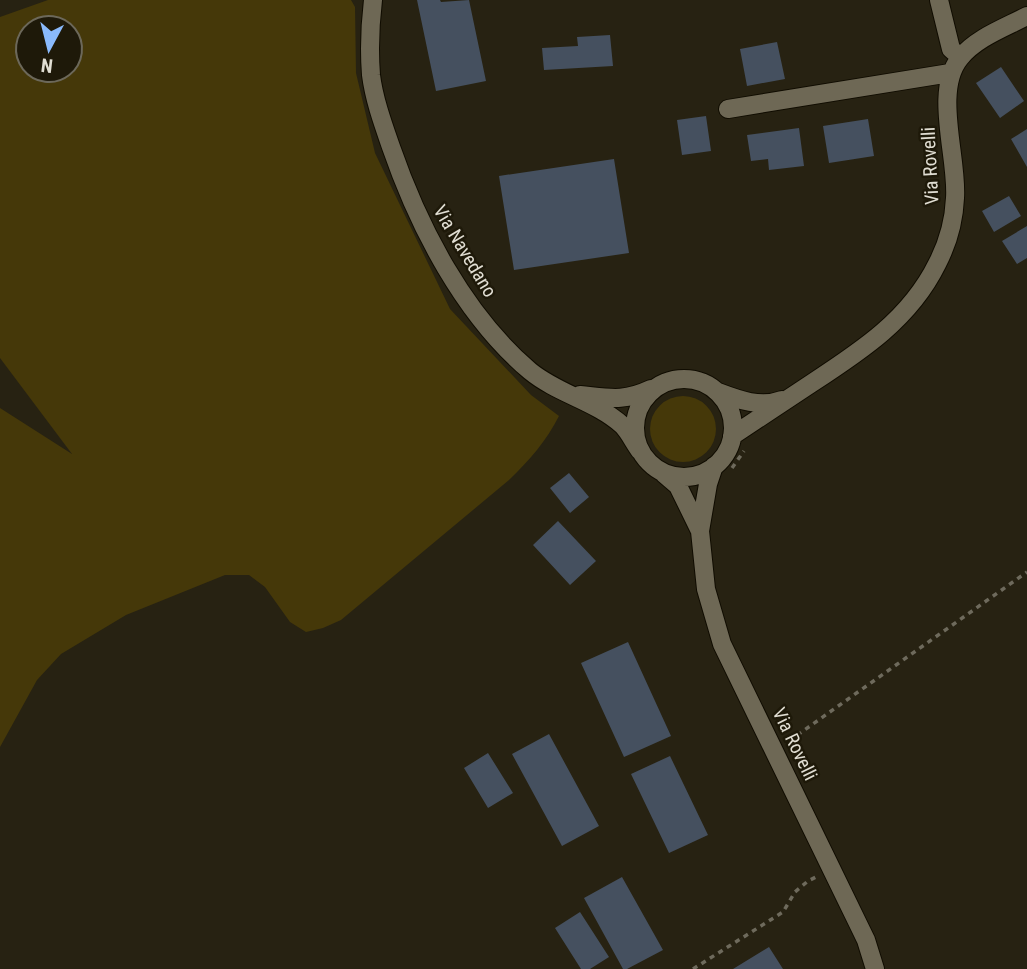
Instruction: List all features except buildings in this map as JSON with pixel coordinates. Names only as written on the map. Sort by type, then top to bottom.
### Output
[{"type":"street","name":"Via Navedano","points":[[373,0],[369,36],[371,77],[401,177],[426,234],[460,291],[516,359],[543,382],[607,413],[624,427],[640,451]]},
{"type":"street","points":[[939,0],[951,49],[960,57]]},
{"type":"street","name":"Via Rovelli","points":[[732,436],[863,349],[895,322],[917,297],[937,265],[951,232],[956,196],[947,97],[950,73],[960,57],[978,42],[1027,16]]},
{"type":"street","points":[[728,109],[950,73]]},
{"type":"street","points":[[566,393],[618,399],[634,397],[664,382],[675,379],[687,378],[709,385],[724,399],[732,417],[732,436],[723,468],[683,477],[672,476],[653,466],[640,451],[634,429],[635,417],[645,396],[654,388]]},
{"type":"street","name":"Via Rovelli","points":[[718,392],[739,400],[762,404],[776,403],[792,396]]},
{"type":"street","name":"Via Rovelli","points":[[723,468],[708,484],[700,531],[706,589],[722,645],[866,940],[875,969]]},
{"type":"street","name":"Via Rovelli","points":[[661,472],[678,486],[700,531]]},
{"type":"path","points":[[723,468],[736,460],[744,450]]},
{"type":"path","points":[[786,742],[1027,572]]},
{"type":"path","points":[[692,969],[783,912],[795,892],[808,881],[832,869]]},
{"type":"shaded area","points":[[48,0],[351,0],[355,7],[356,73],[375,153],[450,309],[531,395],[559,416],[537,450],[509,480],[341,620],[306,632],[290,622],[265,587],[249,575],[225,575],[126,615],[61,654],[37,680],[0,747],[0,408],[72,454],[0,358],[0,17]]},
{"type":"shaded area","points":[[683,396],[696,399],[706,406],[713,416],[716,429],[713,442],[706,452],[696,459],[683,462],[670,459],[660,452],[653,442],[650,429],[653,416],[660,406],[670,399]]}]
